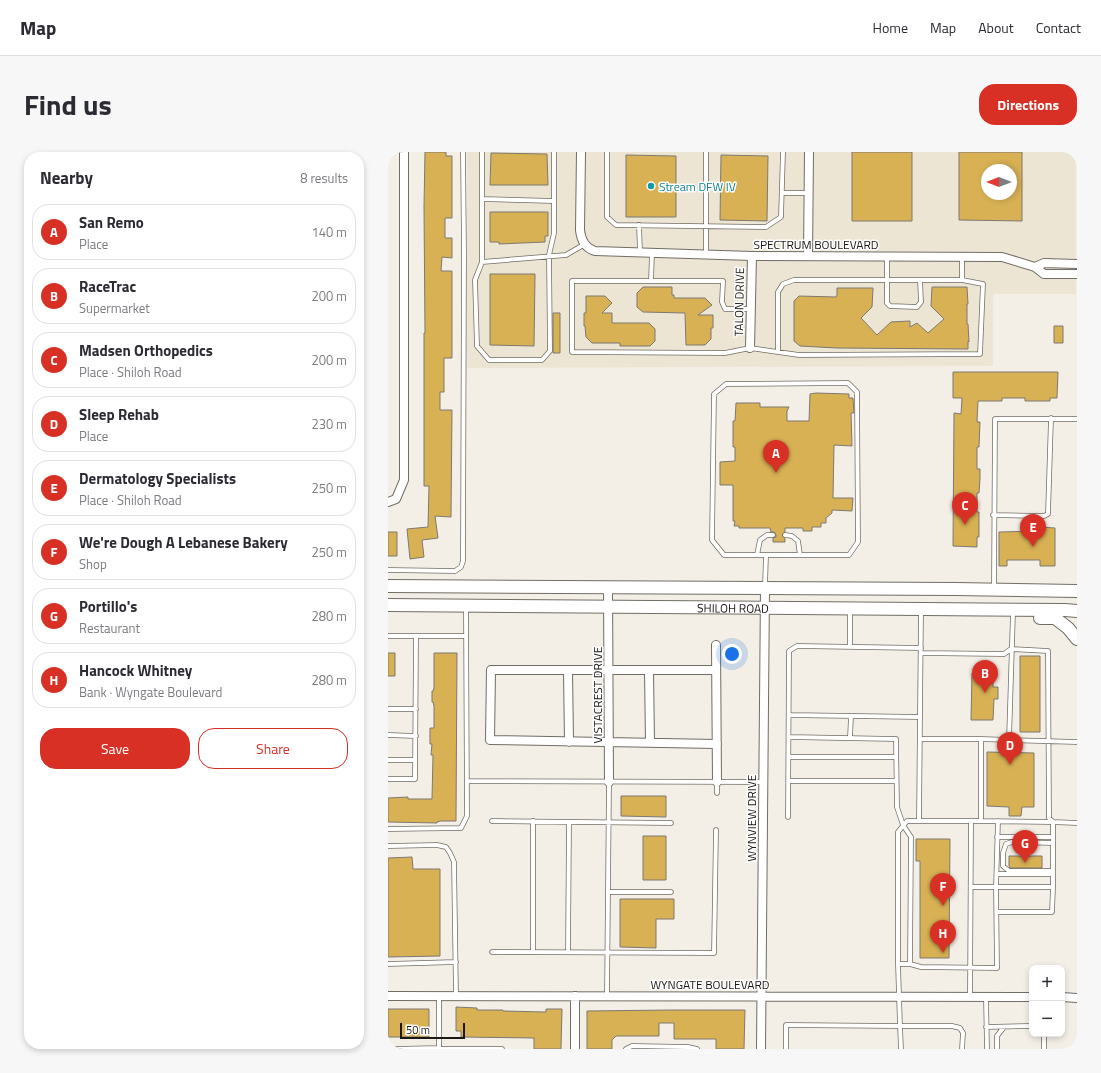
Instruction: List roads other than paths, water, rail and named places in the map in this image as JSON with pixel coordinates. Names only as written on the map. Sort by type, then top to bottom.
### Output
[{"type":"main road","name":"SHILOH ROAD","points":[[388,586],[1077,591]]},
{"type":"main road","points":[[466,587],[466,606]]},
{"type":"main road","points":[[921,589],[921,609]]},
{"type":"main road","name":"SHILOH ROAD","points":[[388,605],[608,608],[765,607],[967,609],[976,616],[1013,613]]},
{"type":"main road","points":[[1013,613],[1077,611]]},
{"type":"main road","points":[[1013,613],[1055,618],[1068,628],[1077,638]]},
{"type":"street","points":[[392,500],[404,480],[404,152]]},
{"type":"street","points":[[581,152],[580,230],[581,238],[585,244]]},
{"type":"street","points":[[808,256],[809,152]]},
{"type":"street","name":"SPECTRUM BOULEVARD","points":[[585,244],[590,249],[595,251],[640,253],[752,256],[1002,257],[1034,267],[1044,274],[1077,274]]},
{"type":"street","name":"TALON DRIVE","points":[[750,348],[752,256]]},
{"type":"street","name":"SPECTRUM BOULEVARD","points":[[1034,267],[1044,263],[1077,264]]},
{"type":"street","name":"VISTACREST DRIVE","points":[[608,587],[609,782]]},
{"type":"street","name":"WYNVIEW DRIVE","points":[[761,1049],[765,588]]},
{"type":"street","points":[[716,645],[717,782]]},
{"type":"street","points":[[716,670],[490,670],[490,740],[717,744]]},
{"type":"street","points":[[568,671],[569,742]]},
{"type":"street","points":[[649,671],[650,743]]},
{"type":"street","name":"WYNGATE BOULEVARD","points":[[388,996],[1029,997]]},
{"type":"street","points":[[574,1049],[575,996]]},
{"type":"street","points":[[1065,998],[1077,998]]},
{"type":"lane","points":[[388,570],[455,571],[461,566],[463,561],[463,152]]},
{"type":"lane","points":[[482,152],[482,262],[475,280],[477,346],[490,360],[542,360],[550,351],[549,255],[554,233],[554,152]]},
{"type":"lane","points":[[608,152],[607,218],[616,225],[766,227],[781,217],[782,152]]},
{"type":"lane","points":[[706,152],[706,255]]},
{"type":"lane","points":[[782,193],[809,193]]},
{"type":"lane","points":[[482,199],[554,201]]},
{"type":"lane","points":[[639,225],[640,253]]},
{"type":"lane","points":[[482,262],[566,254],[585,244]]},
{"type":"lane","points":[[651,281],[652,253]]},
{"type":"lane","points":[[887,256],[887,303],[890,306],[917,306],[920,302],[920,280]]},
{"type":"lane","points":[[962,257],[962,280]]},
{"type":"lane","points":[[751,309],[725,309],[722,302],[723,282],[572,281],[572,352],[724,353],[750,348],[778,352],[800,355],[980,354],[983,284],[962,280],[794,280],[783,284],[778,292],[778,352]]},
{"type":"lane","points":[[726,384],[848,384],[857,392],[858,542],[849,556],[766,556],[724,556],[712,540],[714,394],[726,384]]},
{"type":"lane","points":[[994,515],[1044,516],[1048,514],[1051,418]]},
{"type":"lane","points":[[994,590],[995,419],[1077,419]]},
{"type":"lane","points":[[757,556],[760,540],[767,535],[773,535]]},
{"type":"lane","points":[[785,535],[792,536],[798,541],[800,556]]},
{"type":"lane","points":[[765,588],[766,556]]},
{"type":"lane","points":[[388,829],[461,828],[467,816],[466,606]]},
{"type":"lane","points":[[850,608],[850,647]]},
{"type":"lane","points":[[919,821],[921,609]]},
{"type":"lane","points":[[1009,740],[1013,613]]},
{"type":"lane","points":[[388,636],[466,636]]},
{"type":"lane","points":[[388,779],[415,779],[416,636]]},
{"type":"lane","points":[[788,817],[789,650],[797,646],[921,648]]},
{"type":"lane","points":[[921,653],[1004,654],[1011,649],[1048,650],[1049,818],[1053,822],[1052,912],[997,912]]},
{"type":"lane","points":[[388,709],[416,709]]},
{"type":"lane","points":[[789,715],[920,717]]},
{"type":"lane","points":[[850,738],[851,716]]},
{"type":"lane","points":[[388,735],[416,736]]},
{"type":"lane","points":[[789,737],[896,739],[897,807],[903,825],[911,837],[910,964]]},
{"type":"lane","points":[[920,739],[1049,740],[1077,742]]},
{"type":"lane","points":[[981,739],[981,821]]},
{"type":"lane","points":[[789,757],[896,757]]},
{"type":"lane","points":[[388,760],[415,760]]},
{"type":"lane","points":[[467,781],[764,782]]},
{"type":"lane","points":[[788,781],[896,781]]},
{"type":"lane","points":[[607,996],[609,782]]},
{"type":"lane","points":[[717,782],[717,793]]},
{"type":"lane","points":[[492,821],[671,823]]},
{"type":"lane","points":[[533,821],[533,952]]},
{"type":"lane","points":[[901,1049],[898,964],[898,832],[903,825],[907,821],[1077,823]]},
{"type":"lane","points":[[970,997],[971,821]]},
{"type":"lane","points":[[898,964],[910,964],[921,967],[997,968],[996,888],[998,821]]},
{"type":"lane","points":[[568,952],[570,822]]},
{"type":"lane","points":[[492,952],[714,953],[716,830]]},
{"type":"lane","points":[[997,837],[1053,837]]},
{"type":"lane","points":[[1053,843],[1012,842],[1006,844],[1003,853],[1003,866],[1009,871],[1053,873]]},
{"type":"lane","points":[[388,846],[437,845],[446,847],[450,853],[454,862],[456,996]]},
{"type":"lane","points":[[997,874],[1053,873]]},
{"type":"lane","points":[[971,887],[1053,887]]},
{"type":"lane","points":[[608,892],[671,892]]},
{"type":"lane","points":[[388,964],[456,962]]},
{"type":"lane","points":[[439,996],[439,1049]]},
{"type":"lane","points":[[986,997],[987,1049]]},
{"type":"lane","points":[[786,1049],[786,1025],[952,1026],[960,1028],[963,1033],[962,1049]]},
{"type":"lane","points":[[986,1028],[1029,1026]]},
{"type":"lane","points":[[997,1049],[997,1036],[1004,1027]]},
{"type":"lane","points":[[1044,1037],[1044,1049]]},
{"type":"lane","points":[[626,1049],[632,1046],[688,1047],[697,1049]]},
{"type":"lane","points":[[395,1049],[502,1049]]},
{"type":"place","name":"Stream DFW IV","points":[[651,186]]},
{"type":"place","name":"San Remo","points":[[776,473]]},
{"type":"place","name":"Madsen Orthopedics","points":[[965,525]]},
{"type":"place","name":"Dermatology Specialists","points":[[1033,547]]},
{"type":"place","name":"RaceTrac","points":[[985,693]]},
{"type":"place","name":"Sleep Rehab","points":[[1010,765]]},
{"type":"place","name":"Portillo's","points":[[1025,863]]},
{"type":"place","name":"We're Dough A Lebanese Bakery","points":[[943,906]]},
{"type":"place","name":"Hancock Whitney","points":[[943,953]]}]
